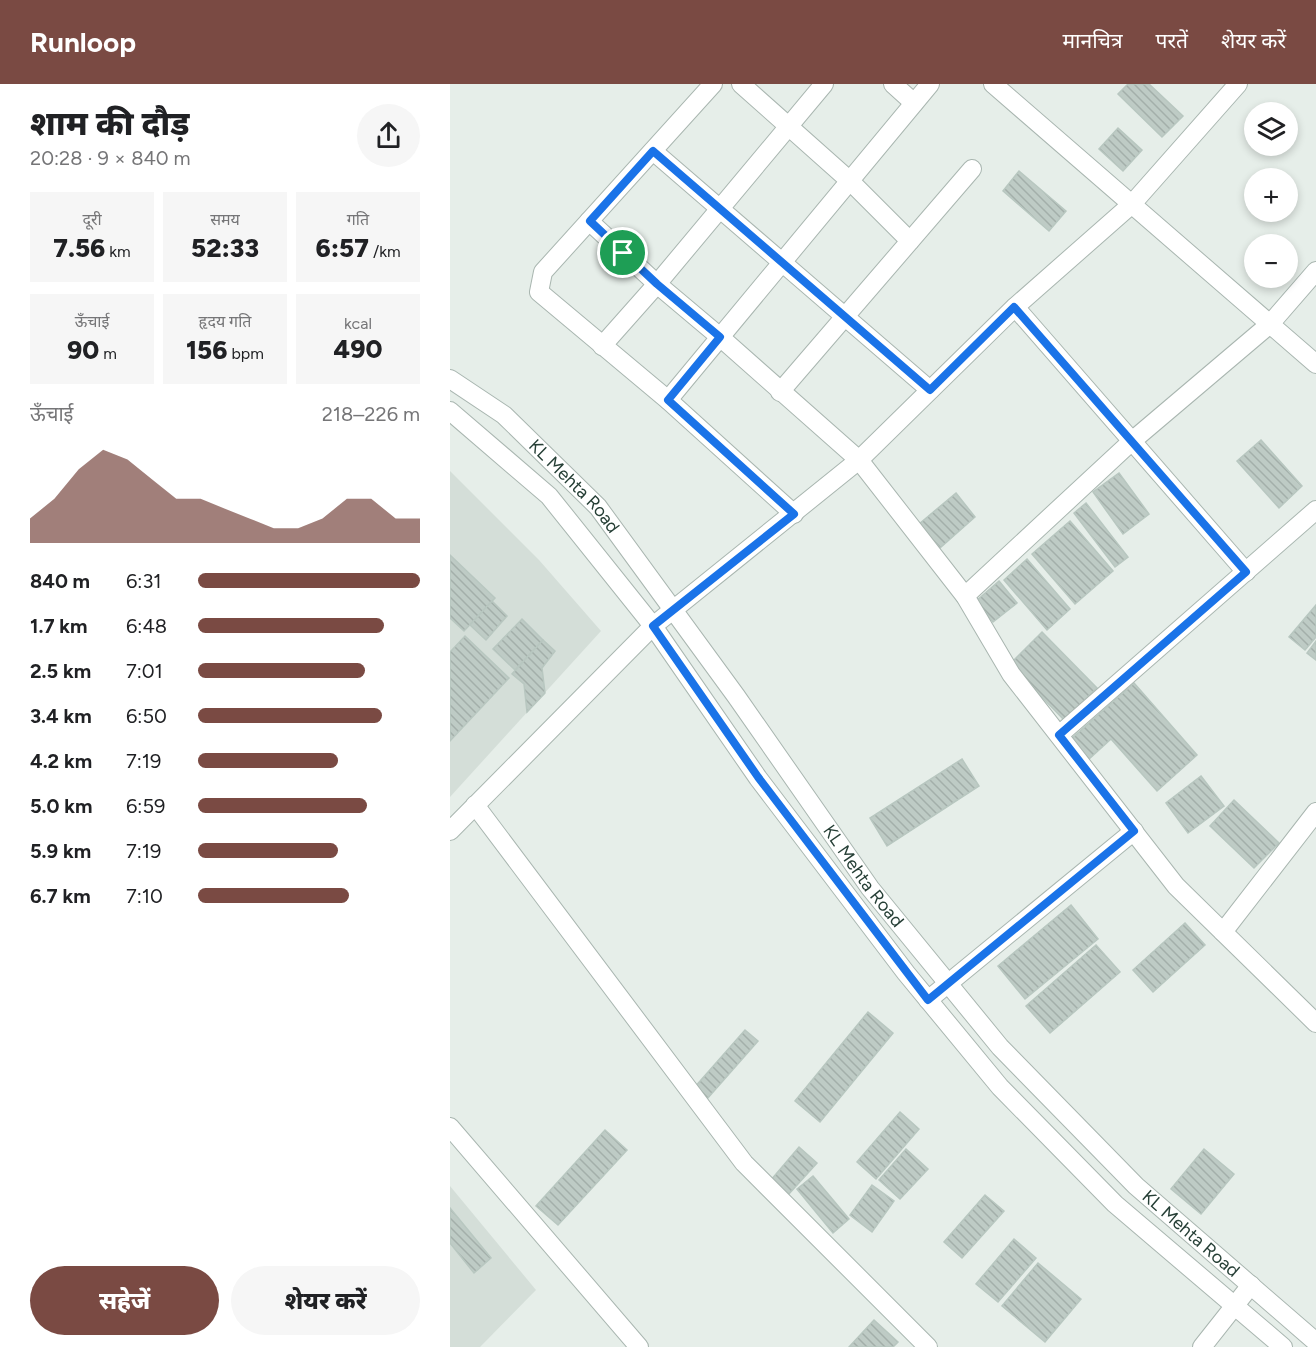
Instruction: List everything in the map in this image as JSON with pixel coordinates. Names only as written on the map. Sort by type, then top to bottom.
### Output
[{"type":"street","points":[[713,84],[543,272],[539,292],[668,400],[794,514]]},
{"type":"street","points":[[741,84],[790,125],[910,241]]},
{"type":"street","points":[[602,346],[657,284],[824,84]]},
{"type":"street","points":[[893,84],[914,104]]},
{"type":"street","points":[[668,400],[930,84]]},
{"type":"street","points":[[993,84],[1316,364]]},
{"type":"street","points":[[450,831],[653,626],[859,460],[1014,307],[1132,204],[1238,84]]},
{"type":"street","points":[[653,151],[930,390]]},
{"type":"street","points":[[780,392],[972,169]]},
{"type":"street","points":[[590,221],[657,284],[859,460],[965,596],[1011,674],[1176,886],[1316,1023]]},
{"type":"street","points":[[965,596],[1132,441],[1270,324],[1316,271]]},
{"type":"street","points":[[1014,307],[1246,572]]},
{"type":"street","name":"KL Mehta Road","points":[[450,380],[504,414],[598,507],[736,696],[870,888],[1000,1047],[1136,1186],[1316,1342]]},
{"type":"street","name":"KL Mehta Road","points":[[450,411],[549,496],[653,626],[758,777],[928,1000],[1000,1088],[1115,1204],[1283,1347]]},
{"type":"street","points":[[1059,735],[1316,510]]},
{"type":"street","points":[[475,805],[744,1163],[928,1347]]},
{"type":"street","points":[[1223,932],[1316,812]]},
{"type":"street","points":[[928,1000],[1134,831]]},
{"type":"street","points":[[450,1127],[639,1347]]},
{"type":"street","points":[[1202,1347],[1251,1285]]},
{"type":"shaded area","points":[[450,471],[539,560],[601,631],[450,797]]},
{"type":"shaded area","points":[[450,1186],[536,1290],[480,1347],[450,1347]]},
{"type":"building","points":[[1128,84],[1149,84],[1183,116],[1162,137],[1118,94]]},
{"type":"building","points":[[1118,128],[1142,150],[1123,171],[1099,149]]},
{"type":"building","points":[[1019,171],[1066,211],[1049,231],[1003,191]]},
{"type":"building","points":[[1261,440],[1302,486],[1279,508],[1237,461]]},
{"type":"building","points":[[1119,473],[1149,514],[1123,534],[1093,492]]},
{"type":"building","points":[[956,493],[975,517],[940,548],[919,524]]},
{"type":"building","points":[[1086,503],[1128,557],[1115,567],[1074,513]]},
{"type":"building","points":[[1070,521],[1113,571],[1075,604],[1032,554]]},
{"type":"building","points":[[450,555],[495,598],[464,631],[450,618]]},
{"type":"building","points":[[1027,559],[1070,609],[1047,630],[1004,580]]},
{"type":"building","points":[[999,581],[1017,603],[993,622],[976,601]]},
{"type":"building","points":[[492,601],[507,616],[486,640],[470,625]]},
{"type":"building","points":[[1316,605],[1316,637],[1305,650],[1289,637]]},
{"type":"building","points":[[522,619],[543,640],[515,670],[493,649]]},
{"type":"building","points":[[1042,632],[1097,688],[1064,720],[1010,664]]},
{"type":"building","points":[[465,636],[509,678],[450,741],[450,652]]},
{"type":"building","points":[[543,640],[555,651],[542,668],[545,693],[527,712],[524,684],[512,674]]},
{"type":"building","points":[[1316,641],[1316,660],[1307,653]]},
{"type":"building","points":[[1134,683],[1197,755],[1157,791],[1111,739],[1088,760],[1070,740]]},
{"type":"building","points":[[962,759],[979,786],[887,846],[870,818]]},
{"type":"building","points":[[1201,776],[1224,806],[1188,833],[1166,803]]},
{"type":"building","points":[[1234,800],[1279,843],[1254,868],[1210,826]]},
{"type":"building","points":[[1071,905],[1098,939],[1025,999],[998,966]]},
{"type":"building","points":[[1185,923],[1205,945],[1153,992],[1133,970]]},
{"type":"building","points":[[1096,945],[1120,972],[1050,1033],[1026,1006]]},
{"type":"building","points":[[868,1012],[893,1033],[820,1122],[795,1101]]},
{"type":"building","points":[[745,1030],[758,1041],[707,1099],[694,1088]]},
{"type":"building","points":[[900,1112],[919,1129],[876,1179],[857,1162]]},
{"type":"building","points":[[605,1130],[627,1150],[558,1225],[536,1206]]},
{"type":"building","points":[[799,1147],[817,1163],[788,1195],[771,1180]]},
{"type":"building","points":[[906,1149],[928,1169],[900,1199],[879,1180]]},
{"type":"building","points":[[1204,1149],[1234,1174],[1201,1214],[1171,1189]]},
{"type":"building","points":[[813,1176],[849,1219],[833,1233],[797,1189]]},
{"type":"building","points":[[872,1185],[894,1201],[872,1232],[850,1215]]},
{"type":"building","points":[[985,1195],[1004,1211],[962,1258],[944,1242]]},
{"type":"building","points":[[450,1208],[491,1258],[474,1273],[450,1243]]},
{"type":"building","points":[[1014,1239],[1036,1258],[998,1302],[976,1284]]},
{"type":"building","points":[[1038,1263],[1081,1299],[1045,1342],[1002,1306]]},
{"type":"building","points":[[874,1320],[898,1342],[893,1347],[849,1347]]},
{"type":"route","points":[[653,151],[930,390],[1014,307],[1246,572],[1059,735],[1134,831],[928,1000],[758,777],[653,626],[794,514],[668,400],[720,337],[623,253],[590,221],[653,151]]}]
